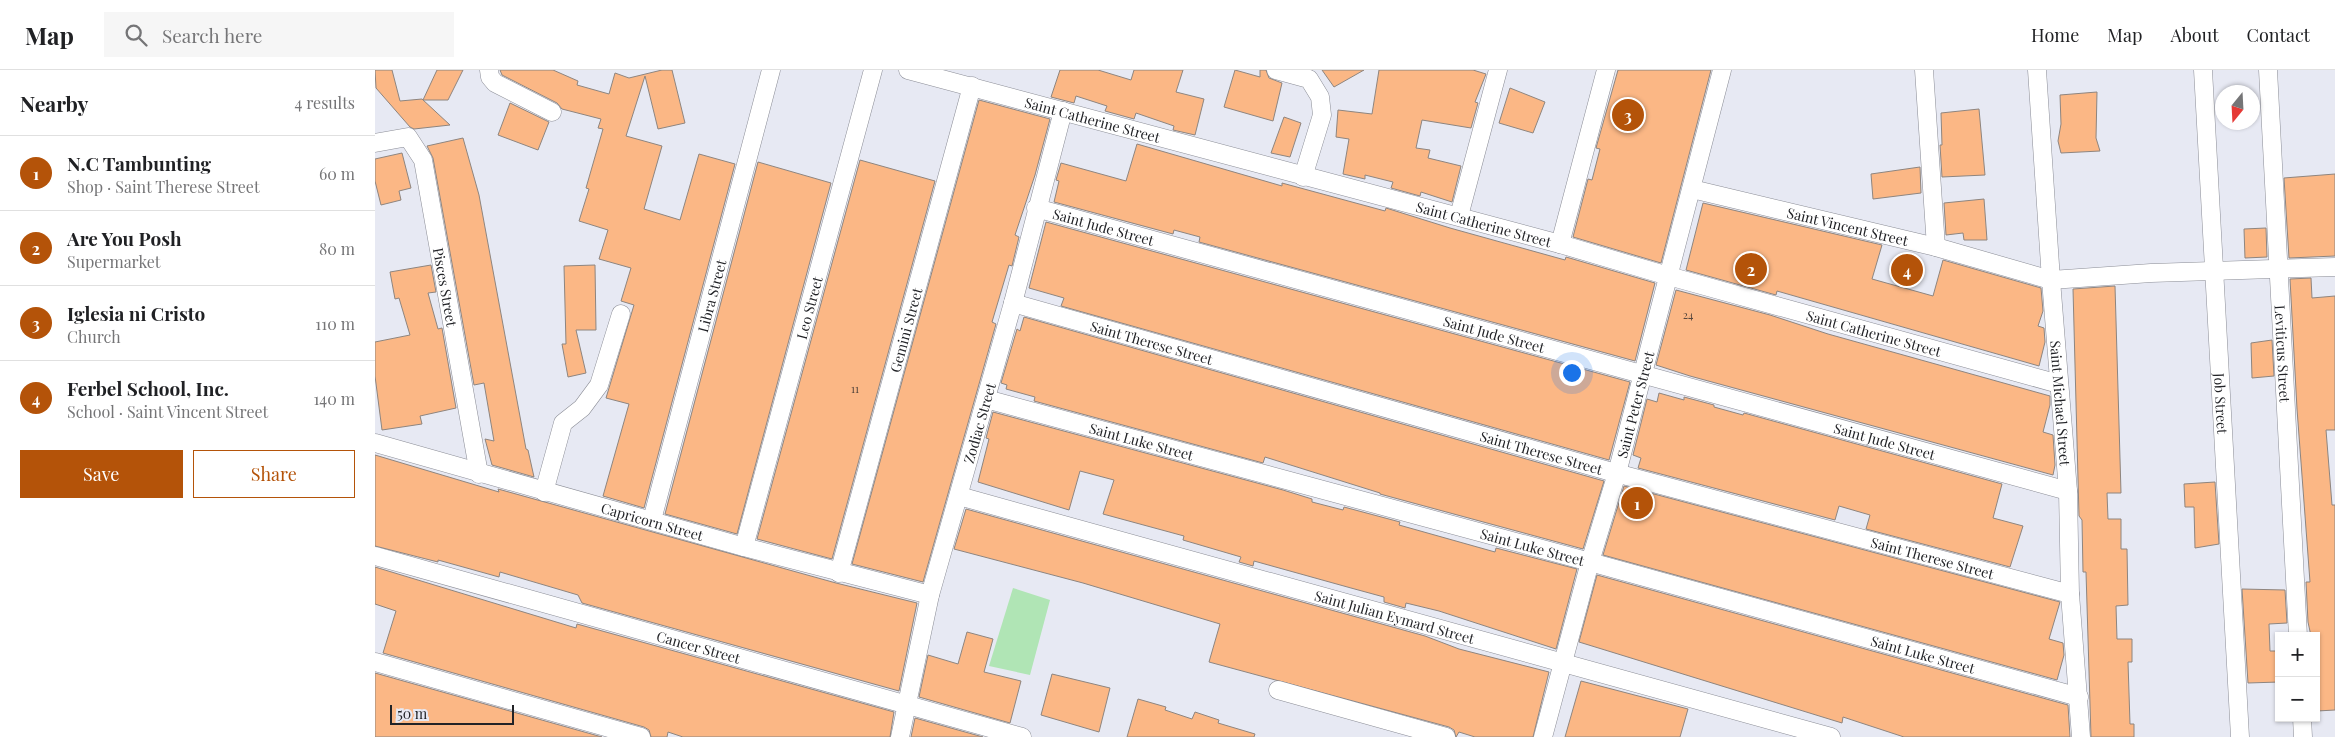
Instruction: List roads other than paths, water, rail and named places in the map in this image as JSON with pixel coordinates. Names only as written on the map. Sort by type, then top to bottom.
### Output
[{"type":"street","points":[[489,70],[490,77],[495,83],[552,112]]},
{"type":"street","name":"Libra Street","points":[[652,520],[771,70]]},
{"type":"street","name":"Leo Street","points":[[744,547],[873,70]]},
{"type":"street","name":"Saint Catherine Street","points":[[908,70],[1459,216],[2059,384]]},
{"type":"street","points":[[1275,70],[1309,79],[1320,98],[1321,116],[1303,176]]},
{"type":"street","points":[[1459,216],[1497,70]]},
{"type":"street","points":[[1560,244],[1606,70]]},
{"type":"street","name":"Saint Peter Street","points":[[1543,737],[1565,664],[1590,562],[1617,473],[1722,70]]},
{"type":"street","points":[[1924,70],[1936,247]]},
{"type":"street","name":"Saint Michael Street","points":[[2037,70],[2051,280],[2069,491],[2070,594],[2081,737]]},
{"type":"street","name":"Job Street","points":[[2203,70],[2240,737]]},
{"type":"street","name":"Leviticus Street","points":[[2268,70],[2297,632]]},
{"type":"street","name":"Gemini Street","points":[[839,573],[972,86]]},
{"type":"street","name":"Zodiac Street","points":[[900,737],[930,596],[1013,303],[1036,208],[1063,111]]},
{"type":"street","name":"Pisces Street","points":[[375,144],[408,137],[423,160],[479,474]]},
{"type":"street","name":"Saint Vincent Street","points":[[1692,189],[1936,247],[2051,280],[2151,272],[2335,267]]},
{"type":"street","name":"Saint Jude Street","points":[[1036,208],[2069,491]]},
{"type":"street","name":"Saint Therese Street","points":[[1013,303],[1617,473],[2070,594]]},
{"type":"street","points":[[544,492],[563,423],[582,408],[599,385],[621,314]]},
{"type":"street","name":"Saint Luke Street","points":[[986,399],[1590,562],[2079,697]]},
{"type":"street","name":"Capricorn Street","points":[[375,443],[544,492],[930,596]]},
{"type":"street","name":"Saint Julian Eymard Street","points":[[959,496],[1831,737]]},
{"type":"street","name":"Cancer Street","points":[[375,556],[1022,737]]},
{"type":"street","points":[[375,662],[641,737]]},
{"type":"street","points":[[1278,690],[1446,737]]},
{"type":"street","points":[[2302,722],[2303,737]]},
{"type":"place","name":"Iglesia ni Cristo","points":[[1628,115]]},
{"type":"place","name":"Are You Posh","points":[[1751,269]]},
{"type":"place","name":"Ferbel School, Inc.","points":[[1907,270]]},
{"type":"place","name":"N.C Tambunting","points":[[1637,503]]}]
